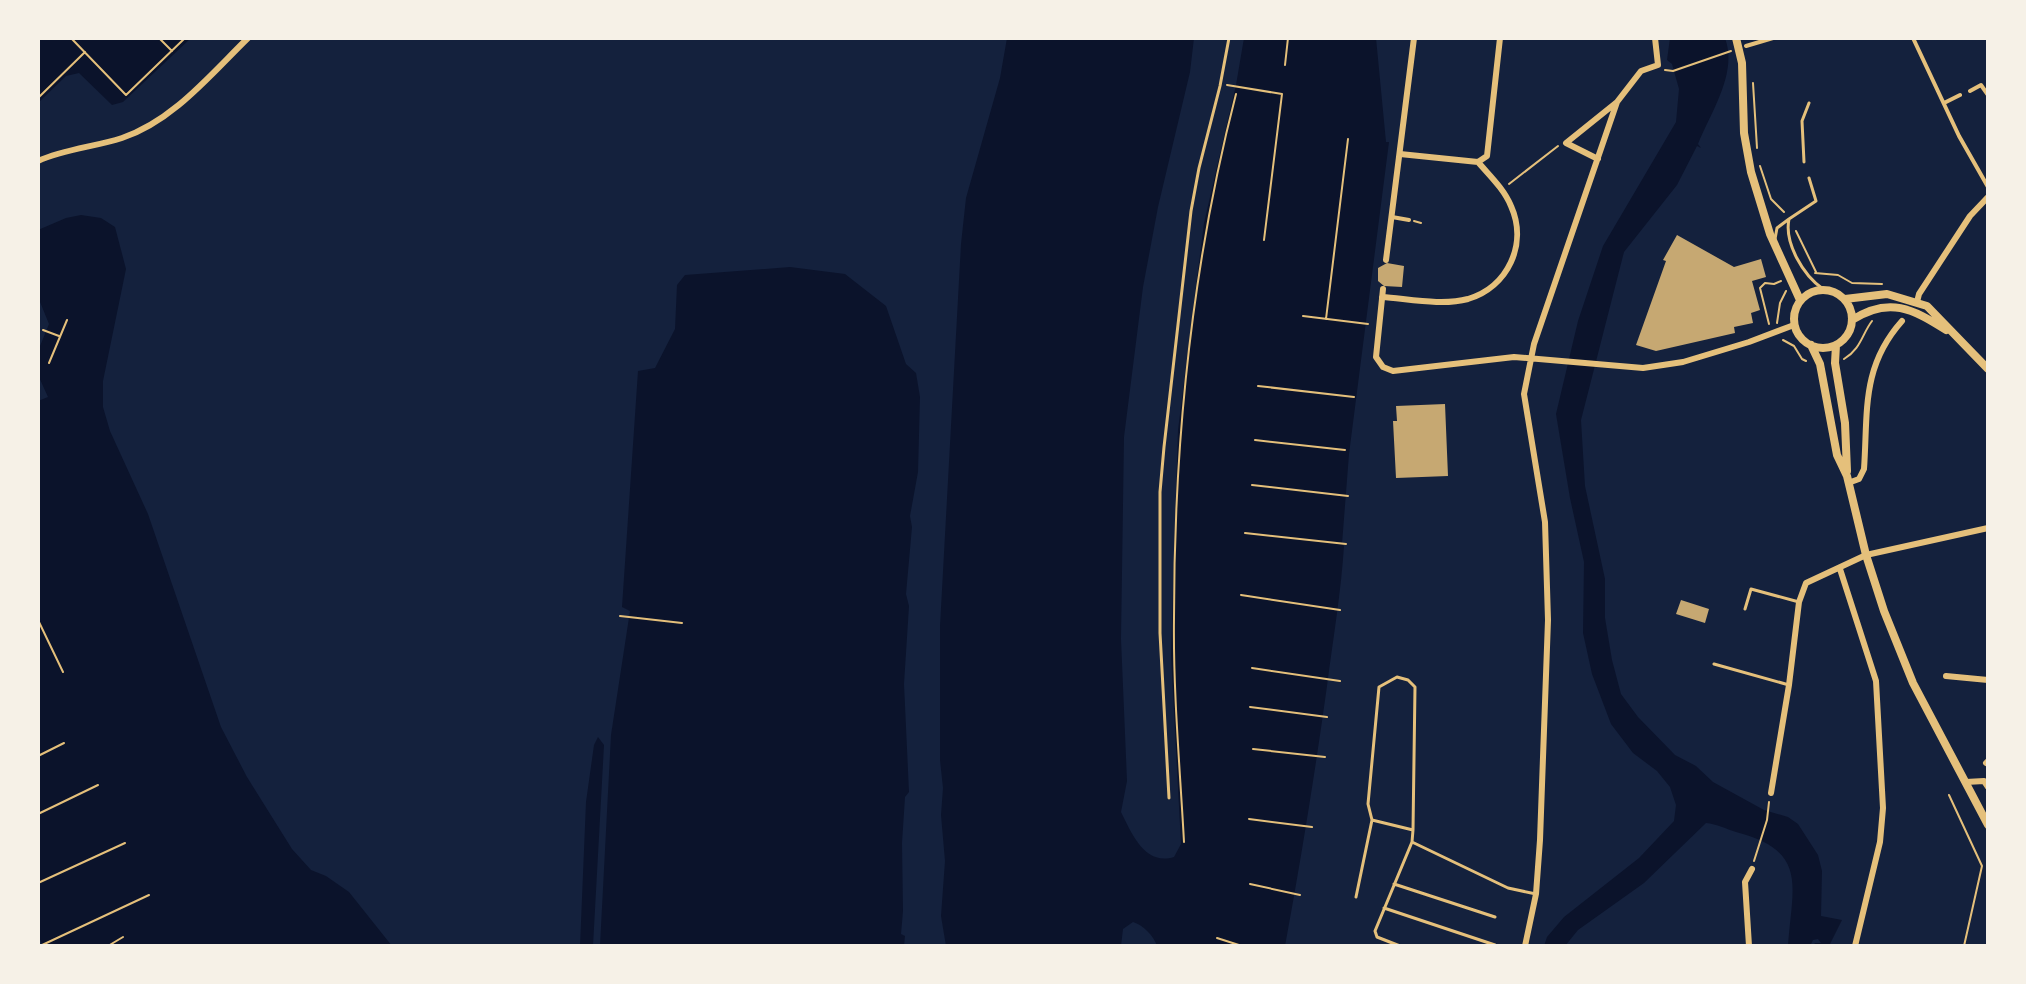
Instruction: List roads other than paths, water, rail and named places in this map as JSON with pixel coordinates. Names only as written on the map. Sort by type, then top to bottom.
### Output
[{"type":"main road","points":[[1736,38],[1747,152],[1762,213],[1800,300]]},
{"type":"main road","points":[[1823,289],[1845,299],[1852,320],[1848,333],[1836,345],[1822,348],[1801,338],[1794,325],[1794,311],[1800,300],[1823,289]]},
{"type":"main road","points":[[1845,299],[1879,293],[1917,302],[1934,311],[1988,369]]},
{"type":"main road","points":[[1852,320],[1875,308],[1898,307],[1922,315],[1954,335]]},
{"type":"main road","points":[[1811,345],[1820,364],[1834,443],[1848,479],[1903,661],[1988,825]]},
{"type":"main road","points":[[1836,345],[1835,363],[1845,423],[1848,479]]},
{"type":"street","points":[[38,161],[54,154],[122,138],[161,119],[248,38]]},
{"type":"street","points":[[1386,260],[1414,38]]},
{"type":"street","points":[[1400,154],[1478,162],[1487,156],[1500,38]]},
{"type":"street","points":[[1598,159],[1566,143],[1617,102],[1641,71],[1658,65],[1655,38]]},
{"type":"street","points":[[1739,48],[1773,38]]},
{"type":"street","points":[[1913,38],[1979,176],[1988,187]]},
{"type":"street","points":[[1970,91],[1981,85],[1988,95]]},
{"type":"street","points":[[1943,104],[1960,95]]},
{"type":"street","points":[[1525,946],[1536,894],[1548,620],[1545,522],[1524,394],[1530,358],[1617,102]]},
{"type":"street","points":[[1382,297],[1446,302],[1467,299],[1483,293],[1509,268],[1518,241],[1516,218],[1501,190],[1478,162]]},
{"type":"street","points":[[1917,302],[1919,294],[1970,216],[1988,197]]},
{"type":"street","points":[[1392,217],[1409,220]]},
{"type":"street","points":[[1383,289],[1376,357],[1383,367],[1393,371],[1514,357],[1643,368],[1683,362],[1794,325]]},
{"type":"street","points":[[1848,479],[1859,479],[1864,469],[1874,364],[1886,339],[1902,321]]},
{"type":"street","points":[[1771,793],[1799,602],[1806,583],[1870,554],[1988,528]]},
{"type":"street","points":[[1840,569],[1876,681],[1883,808],[1880,842],[1855,946]]},
{"type":"street","points":[[1946,676],[1988,680]]},
{"type":"street","points":[[1966,782],[1986,784]]},
{"type":"street","points":[[1749,946],[1745,882],[1752,869]]},
{"type":"lane","points":[[1169,798],[1159,619],[1160,492],[1191,211],[1229,38]]},
{"type":"lane","points":[[1804,162],[1802,121],[1809,103]]},
{"type":"lane","points":[[1775,246],[1777,228],[1816,201],[1809,178]]},
{"type":"lane","points":[[1789,219],[1789,237],[1804,269],[1823,289]]},
{"type":"lane","points":[[1745,609],[1751,589],[1799,602]]},
{"type":"lane","points":[[1714,664],[1789,685]]},
{"type":"lane","points":[[1356,897],[1372,820],[1368,804],[1379,687],[1397,677],[1408,680],[1415,687],[1412,842],[1375,931],[1377,937],[1400,946]]},
{"type":"lane","points":[[1372,820],[1413,830]]},
{"type":"lane","points":[[1412,842],[1508,888],[1536,894]]},
{"type":"lane","points":[[1394,884],[1495,917]]},
{"type":"lane","points":[[1384,908],[1495,945]]},
{"type":"water","points":[[38,38],[191,38],[123,102],[112,105],[79,73],[66,76],[38,103]]},
{"type":"water","points":[[1007,38],[1194,38],[1190,72],[1158,207],[1143,287],[1124,437],[1121,639],[1127,781],[1121,812],[1147,853],[1164,859],[1174,857],[1181,844],[1171,655],[1178,430],[1204,223],[1244,38],[1376,38],[1386,142],[1389,142],[1349,454],[1339,599],[1313,784],[1285,946],[1157,946],[1148,931],[1133,922],[1123,929],[1121,946],[946,946],[941,916],[945,861],[941,815],[940,626],[961,244],[966,198],[1000,78]]},
{"type":"water","points":[[1670,38],[1725,38],[1728,65],[1721,92],[1698,144],[1701,148],[1697,146],[1677,185],[1624,252],[1581,420],[1585,486],[1605,579],[1605,618],[1612,660],[1621,694],[1638,717],[1675,755],[1696,766],[1713,782],[1764,810],[1788,817],[1798,824],[1818,855],[1822,871],[1821,916],[1842,920],[1829,946],[1813,946],[1821,943],[1818,939],[1813,940],[1810,946],[1788,946],[1793,889],[1791,874],[1786,861],[1775,849],[1759,840],[1706,823],[1644,883],[1578,930],[1565,946],[1544,946],[1547,937],[1564,917],[1639,858],[1674,821],[1676,805],[1670,787],[1657,771],[1633,753],[1611,724],[1592,674],[1583,633],[1584,562],[1556,414],[1578,321],[1603,246],[1676,122],[1679,89],[1672,64],[1667,60]]},
{"type":"water","points":[[81,215],[101,218],[115,227],[126,269],[103,381],[103,407],[110,431],[148,514],[221,727],[247,777],[292,849],[311,870],[349,892],[392,946],[43,946],[38,935],[38,401],[48,397],[38,375],[38,351],[49,324],[38,297],[38,230]]},
{"type":"water","points":[[790,267],[845,274],[886,306],[906,364],[916,373],[920,397],[918,472],[910,516],[904,684],[909,792],[905,797],[902,843],[901,934],[905,936],[904,946],[600,946],[611,735],[630,611],[622,607],[638,371],[655,368],[675,329],[677,285],[685,275]]},
{"type":"water","points":[[598,737],[604,745],[593,946],[580,946],[586,802],[594,745]]}]
